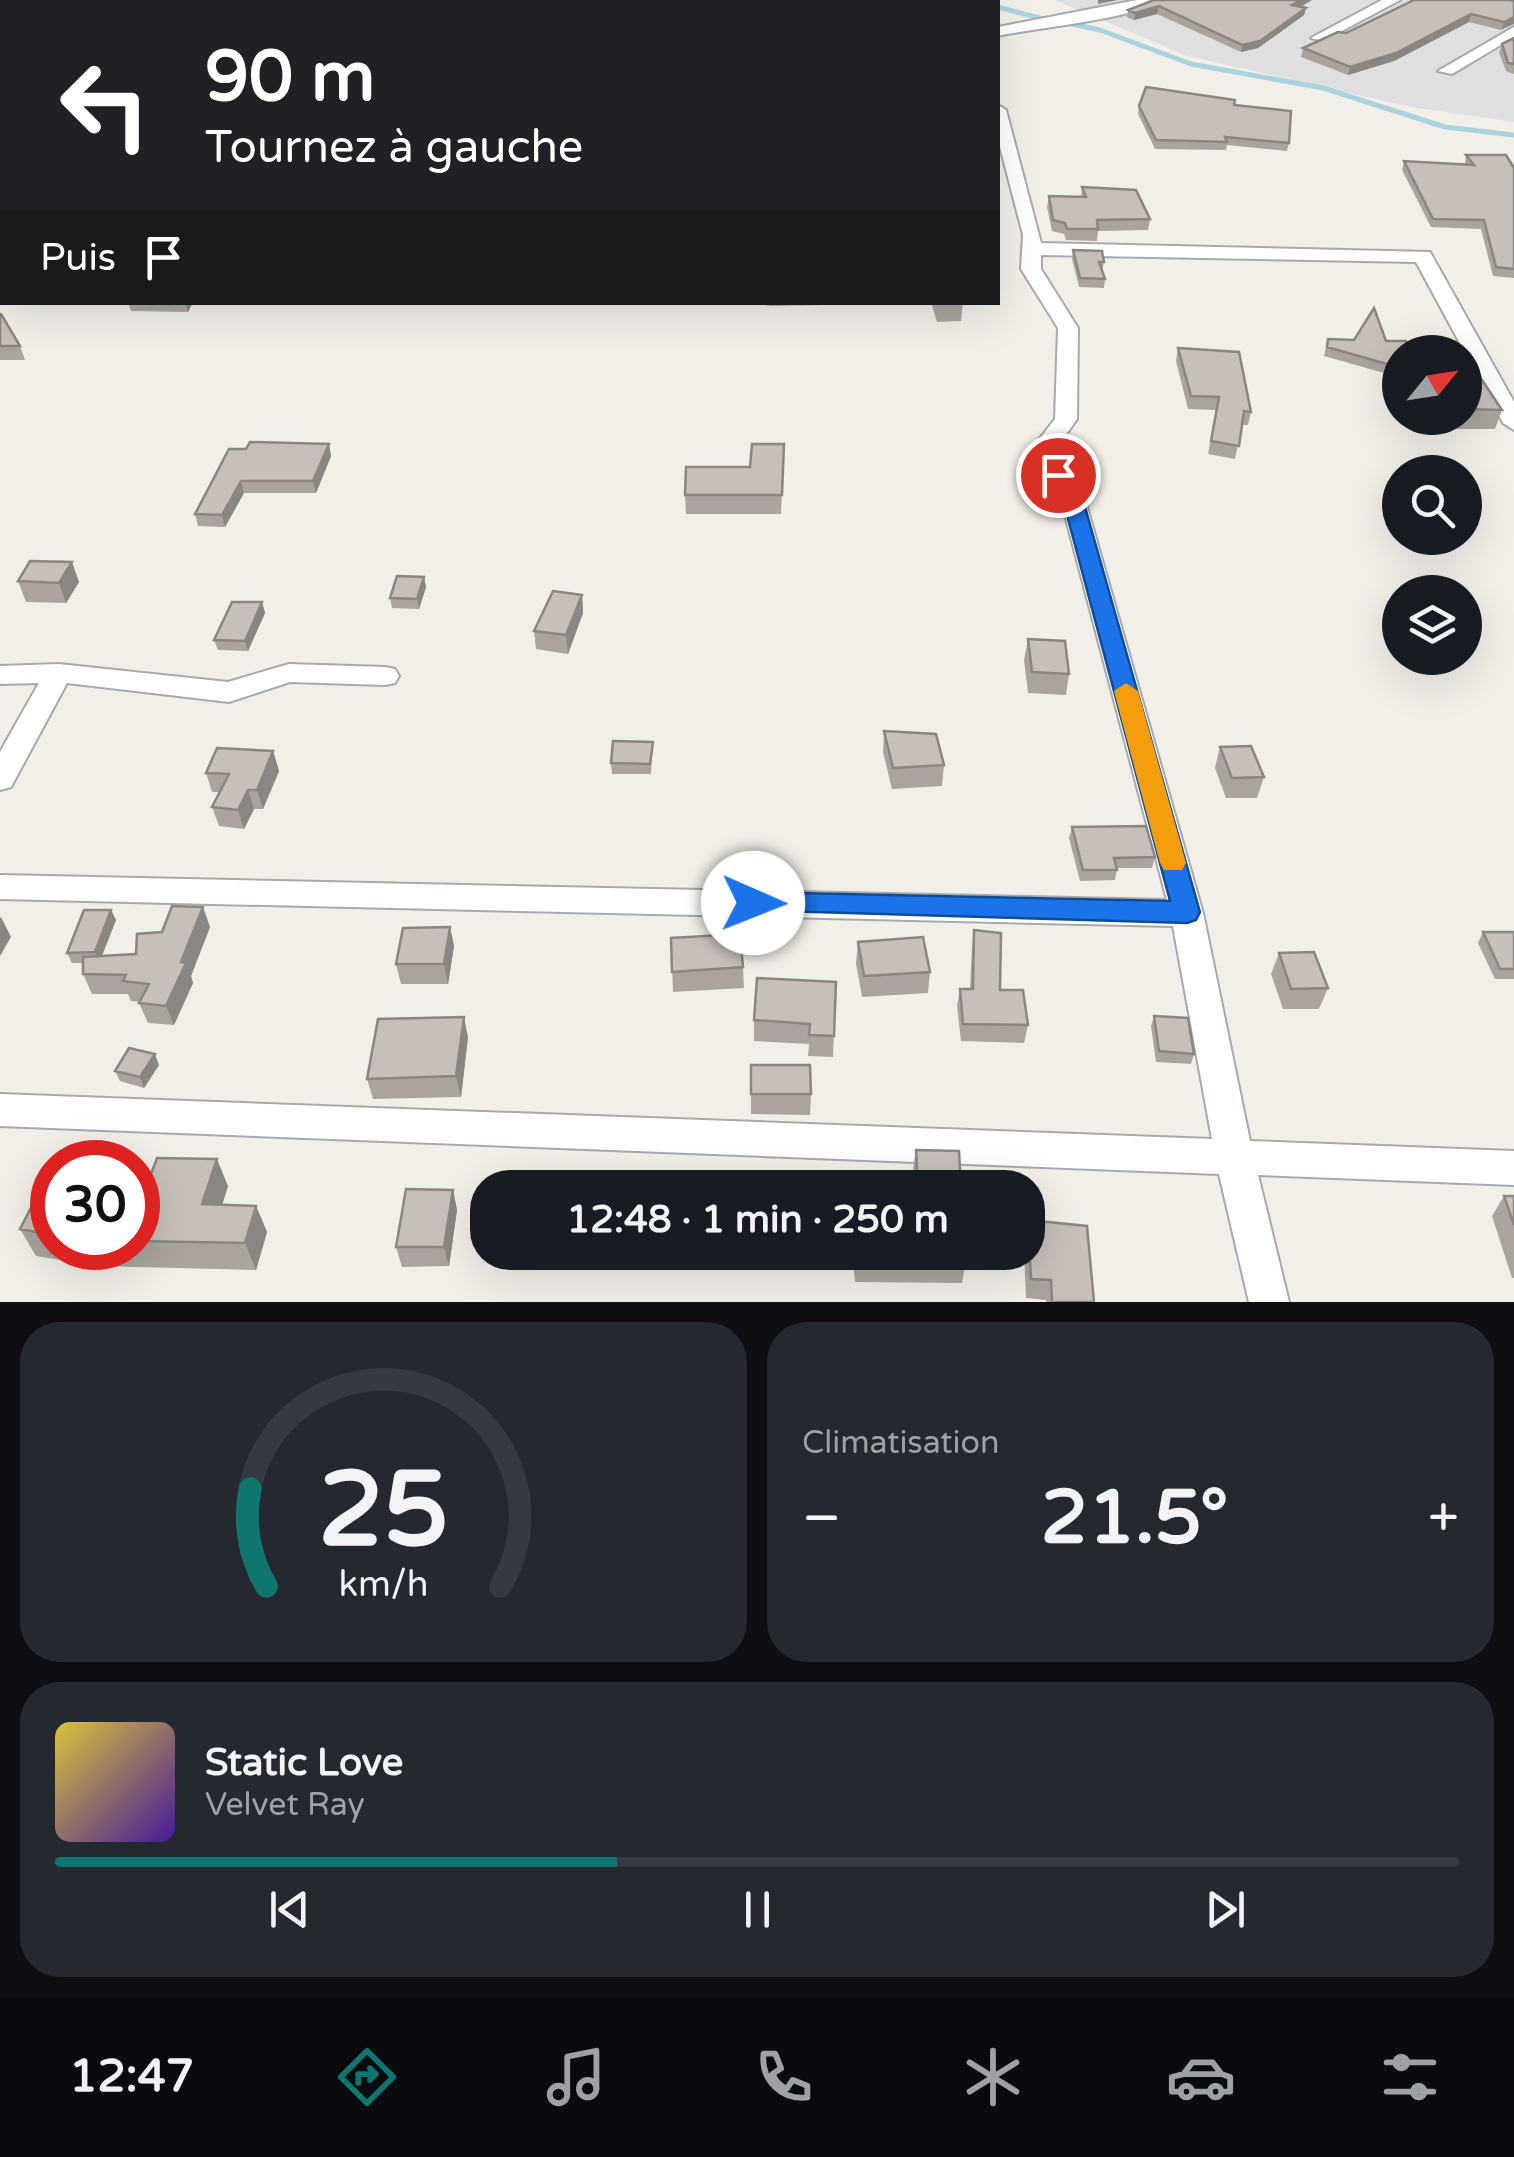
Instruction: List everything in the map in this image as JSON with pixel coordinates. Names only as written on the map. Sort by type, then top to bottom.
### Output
[{"type":"street","points":[[1000,31],[1155,0]]},
{"type":"street","points":[[1318,38],[1394,0]]},
{"type":"street","points":[[1446,71],[1514,31]]},
{"type":"street","points":[[1000,117],[1032,236],[1032,269],[1068,328],[1066,418],[1043,450],[1073,500],[1187,912],[1234,1156],[1269,1302]]},
{"type":"street","points":[[1032,249],[1423,256],[1514,423]]},
{"type":"street","points":[[0,675],[59,673],[229,692],[289,673],[384,676]]},
{"type":"street","points":[[0,779],[59,673]]},
{"type":"street","points":[[0,887],[1187,912]]},
{"type":"street","points":[[0,1110],[1514,1168]]},
{"type":"shaded area","points":[[1055,0],[1514,0],[1514,122],[1411,107],[1187,56]]},
{"type":"building","points":[[1154,0],[1301,0],[1292,5],[1306,8],[1260,41],[1242,45],[1159,6],[1135,13],[1128,10]]},
{"type":"building","points":[[1414,0],[1509,0],[1514,1],[1514,17],[1504,22],[1471,14],[1396,53],[1350,67],[1303,48],[1338,32],[1346,33]]},
{"type":"building","points":[[1514,38],[1514,64],[1508,63],[1502,44]]},
{"type":"building","points":[[1146,87],[1235,100],[1234,105],[1291,111],[1289,143],[1225,137],[1227,142],[1156,140],[1139,106]]},
{"type":"building","points":[[1466,155],[1506,155],[1514,168],[1514,269],[1496,267],[1484,220],[1433,219],[1404,161],[1474,165]]},
{"type":"building","points":[[1082,187],[1136,190],[1150,219],[1097,220],[1098,229],[1067,229],[1065,223],[1053,220],[1049,196],[1086,197]]},
{"type":"building","points":[[1073,250],[1102,251],[1104,262],[1099,262],[1105,279],[1080,278]]},
{"type":"building","points":[[1374,308],[1384,335],[1382,363],[1327,347],[1328,339],[1354,340]]},
{"type":"building","points":[[1,314],[20,346],[0,346]]},
{"type":"building","points":[[1178,348],[1239,352],[1251,412],[1244,411],[1239,446],[1211,441],[1219,397],[1191,396]]},
{"type":"building","points":[[1482,380],[1502,410],[1482,409]]},
{"type":"building","points":[[250,442],[329,444],[313,481],[241,481],[222,515],[195,514],[229,449],[246,449]]},
{"type":"building","points":[[752,444],[784,444],[782,495],[685,495],[686,467],[750,467]]},
{"type":"building","points":[[30,561],[72,562],[59,583],[18,581]]},
{"type":"building","points":[[397,576],[424,577],[417,599],[390,598]]},
{"type":"building","points":[[553,591],[582,595],[566,635],[534,631]]},
{"type":"building","points":[[232,602],[262,602],[245,641],[214,640]]},
{"type":"building","points":[[1028,639],[1065,641],[1069,674],[1032,672]]},
{"type":"building","points":[[884,731],[936,734],[944,765],[893,768]]},
{"type":"building","points":[[613,741],[653,742],[650,764],[611,763]]},
{"type":"building","points":[[1251,746],[1264,777],[1232,778],[1220,747]]},
{"type":"building","points":[[217,748],[273,751],[257,790],[248,790],[238,810],[212,807],[229,774],[206,773]]},
{"type":"building","points":[[1146,826],[1155,857],[1114,858],[1117,870],[1083,870],[1072,827]]},
{"type":"building","points":[[172,906],[203,907],[181,962],[186,963],[166,1006],[139,1003],[149,984],[123,981],[126,975],[83,974],[83,957],[136,954],[137,934],[162,932]]},
{"type":"building","points":[[84,910],[111,910],[95,952],[67,953]]},
{"type":"building","points":[[450,927],[444,964],[396,964],[403,928]]},
{"type":"building","points":[[974,930],[1001,933],[1000,990],[1023,990],[1028,1025],[963,1024],[960,989],[973,989]]},
{"type":"building","points":[[1483,932],[1514,932],[1514,969],[1500,969]]},
{"type":"building","points":[[740,934],[743,967],[672,972],[671,938]]},
{"type":"building","points":[[923,937],[930,972],[864,976],[858,942]]},
{"type":"building","points":[[1314,952],[1328,988],[1291,989],[1279,953]]},
{"type":"building","points":[[757,978],[836,982],[834,1036],[809,1035],[810,1024],[754,1020]]},
{"type":"building","points":[[1154,1016],[1188,1018],[1194,1054],[1159,1051]]},
{"type":"building","points":[[464,1017],[456,1076],[367,1079],[378,1019]]},
{"type":"building","points":[[129,1048],[155,1054],[140,1077],[115,1071]]},
{"type":"building","points":[[751,1065],[810,1065],[811,1094],[751,1094]]},
{"type":"building","points":[[916,1150],[959,1151],[960,1170],[917,1170]]},
{"type":"building","points":[[160,1158],[217,1159],[202,1204],[256,1206],[245,1243],[160,1241]]},
{"type":"building","points":[[406,1189],[453,1190],[444,1247],[396,1247]]},
{"type":"building","points":[[1504,1196],[1514,1196],[1514,1225]]},
{"type":"building","points":[[30,1210],[30,1231],[20,1229]]},
{"type":"building","points":[[1045,1222],[1087,1226],[1094,1302],[1052,1302],[1051,1280],[1031,1279],[1031,1270],[1045,1270]]},
{"type":"waterway","points":[[255,0],[275,0]]},
{"type":"waterway","points":[[1000,8],[1047,20]]},
{"type":"waterway","points":[[1063,22],[1100,30],[1191,64],[1323,88],[1445,127],[1514,135]]},
{"type":"slow traffic","points":[[1126,691],[1173,863]]},
{"type":"route","points":[[753,903],[1187,912],[1073,500],[1058,475]]}]
